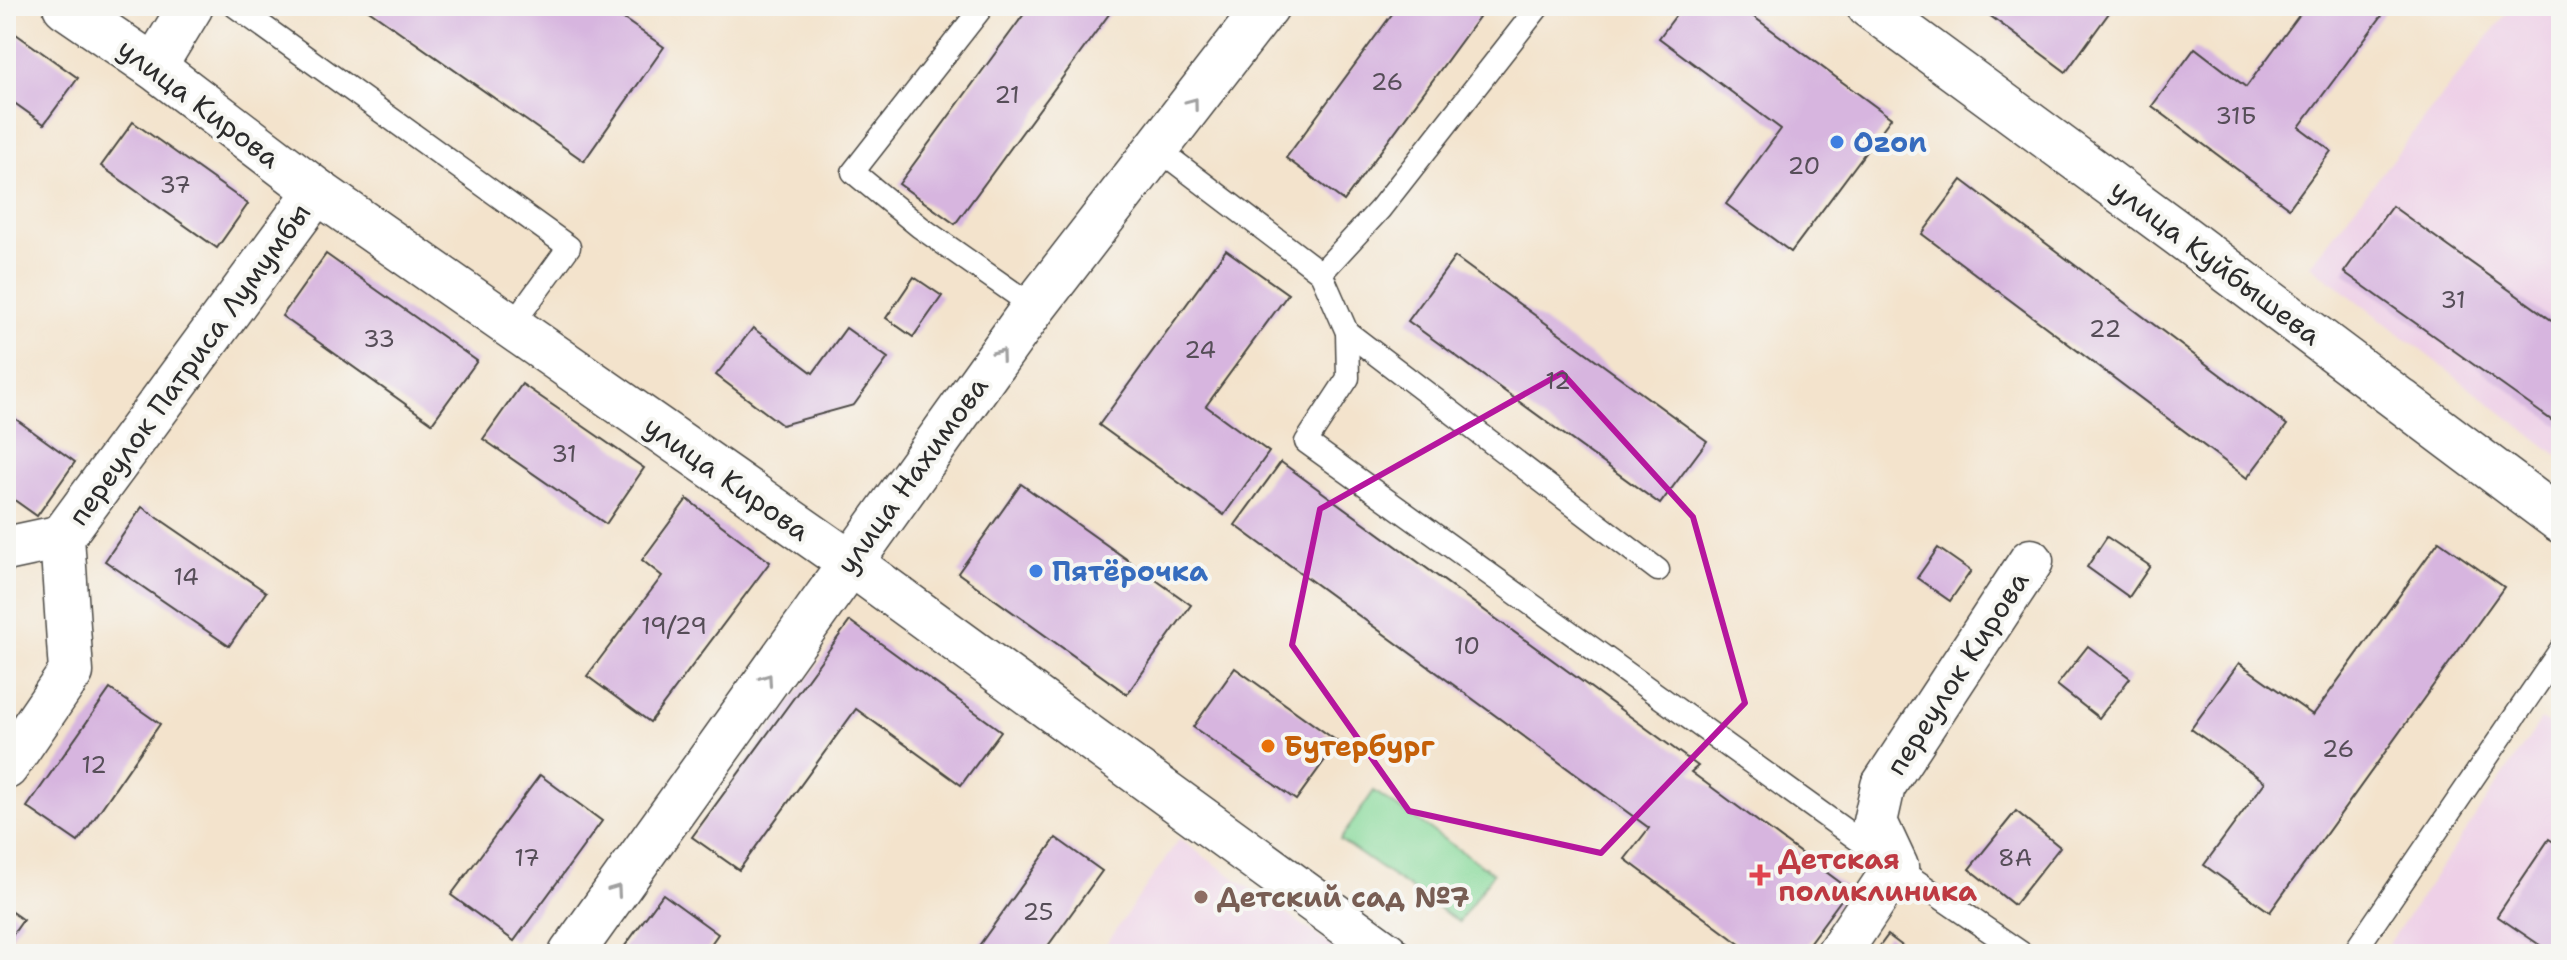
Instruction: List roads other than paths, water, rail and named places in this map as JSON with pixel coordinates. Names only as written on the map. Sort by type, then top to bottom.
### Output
[{"type":"street","name":"улица Кирова","points":[[65,6],[154,67],[317,191],[510,328],[849,562],[1387,954]]},
{"type":"street","points":[[154,67],[191,6]]},
{"type":"street","name":"улица Нахимова","points":[[571,954],[1034,307],[1267,6]]},
{"type":"street","name":"улица Куйбышева","points":[[1869,6],[2561,521]]},
{"type":"street","name":"переулок Патриса Лумумбы","points":[[6,767],[71,672],[62,537],[317,191]]},
{"type":"street","name":"переулок Патриса Лумумбы","points":[[6,549],[62,537]]},
{"type":"street","name":"переулок Кирова","points":[[1896,867],[1875,822],[1883,786],[2031,561]]},
{"type":"street","points":[[1838,954],[1896,867]]},
{"type":"lane","points":[[235,6],[569,247],[510,328]]},
{"type":"lane","points":[[983,6],[853,172],[920,227],[1034,307]]},
{"type":"lane","points":[[1321,273],[1380,209],[1539,6]]},
{"type":"lane","points":[[1158,149],[1321,273],[1347,332],[1348,378],[1306,442],[1896,867],[2023,954]]},
{"type":"lane","points":[[1347,332],[1658,570]]},
{"type":"lane","points":[[2353,954],[2561,649]]},
{"type":"place","name":"Ozon","points":[[1837,142]]},
{"type":"place","name":"Пятёрочка","points":[[1036,571]]},
{"type":"place","name":"Бутербург","points":[[1268,746]]},
{"type":"place","name":"Детская поликлиника","points":[[1760,875]]},
{"type":"place","name":"Детский сад №7","points":[[1201,897]]}]
